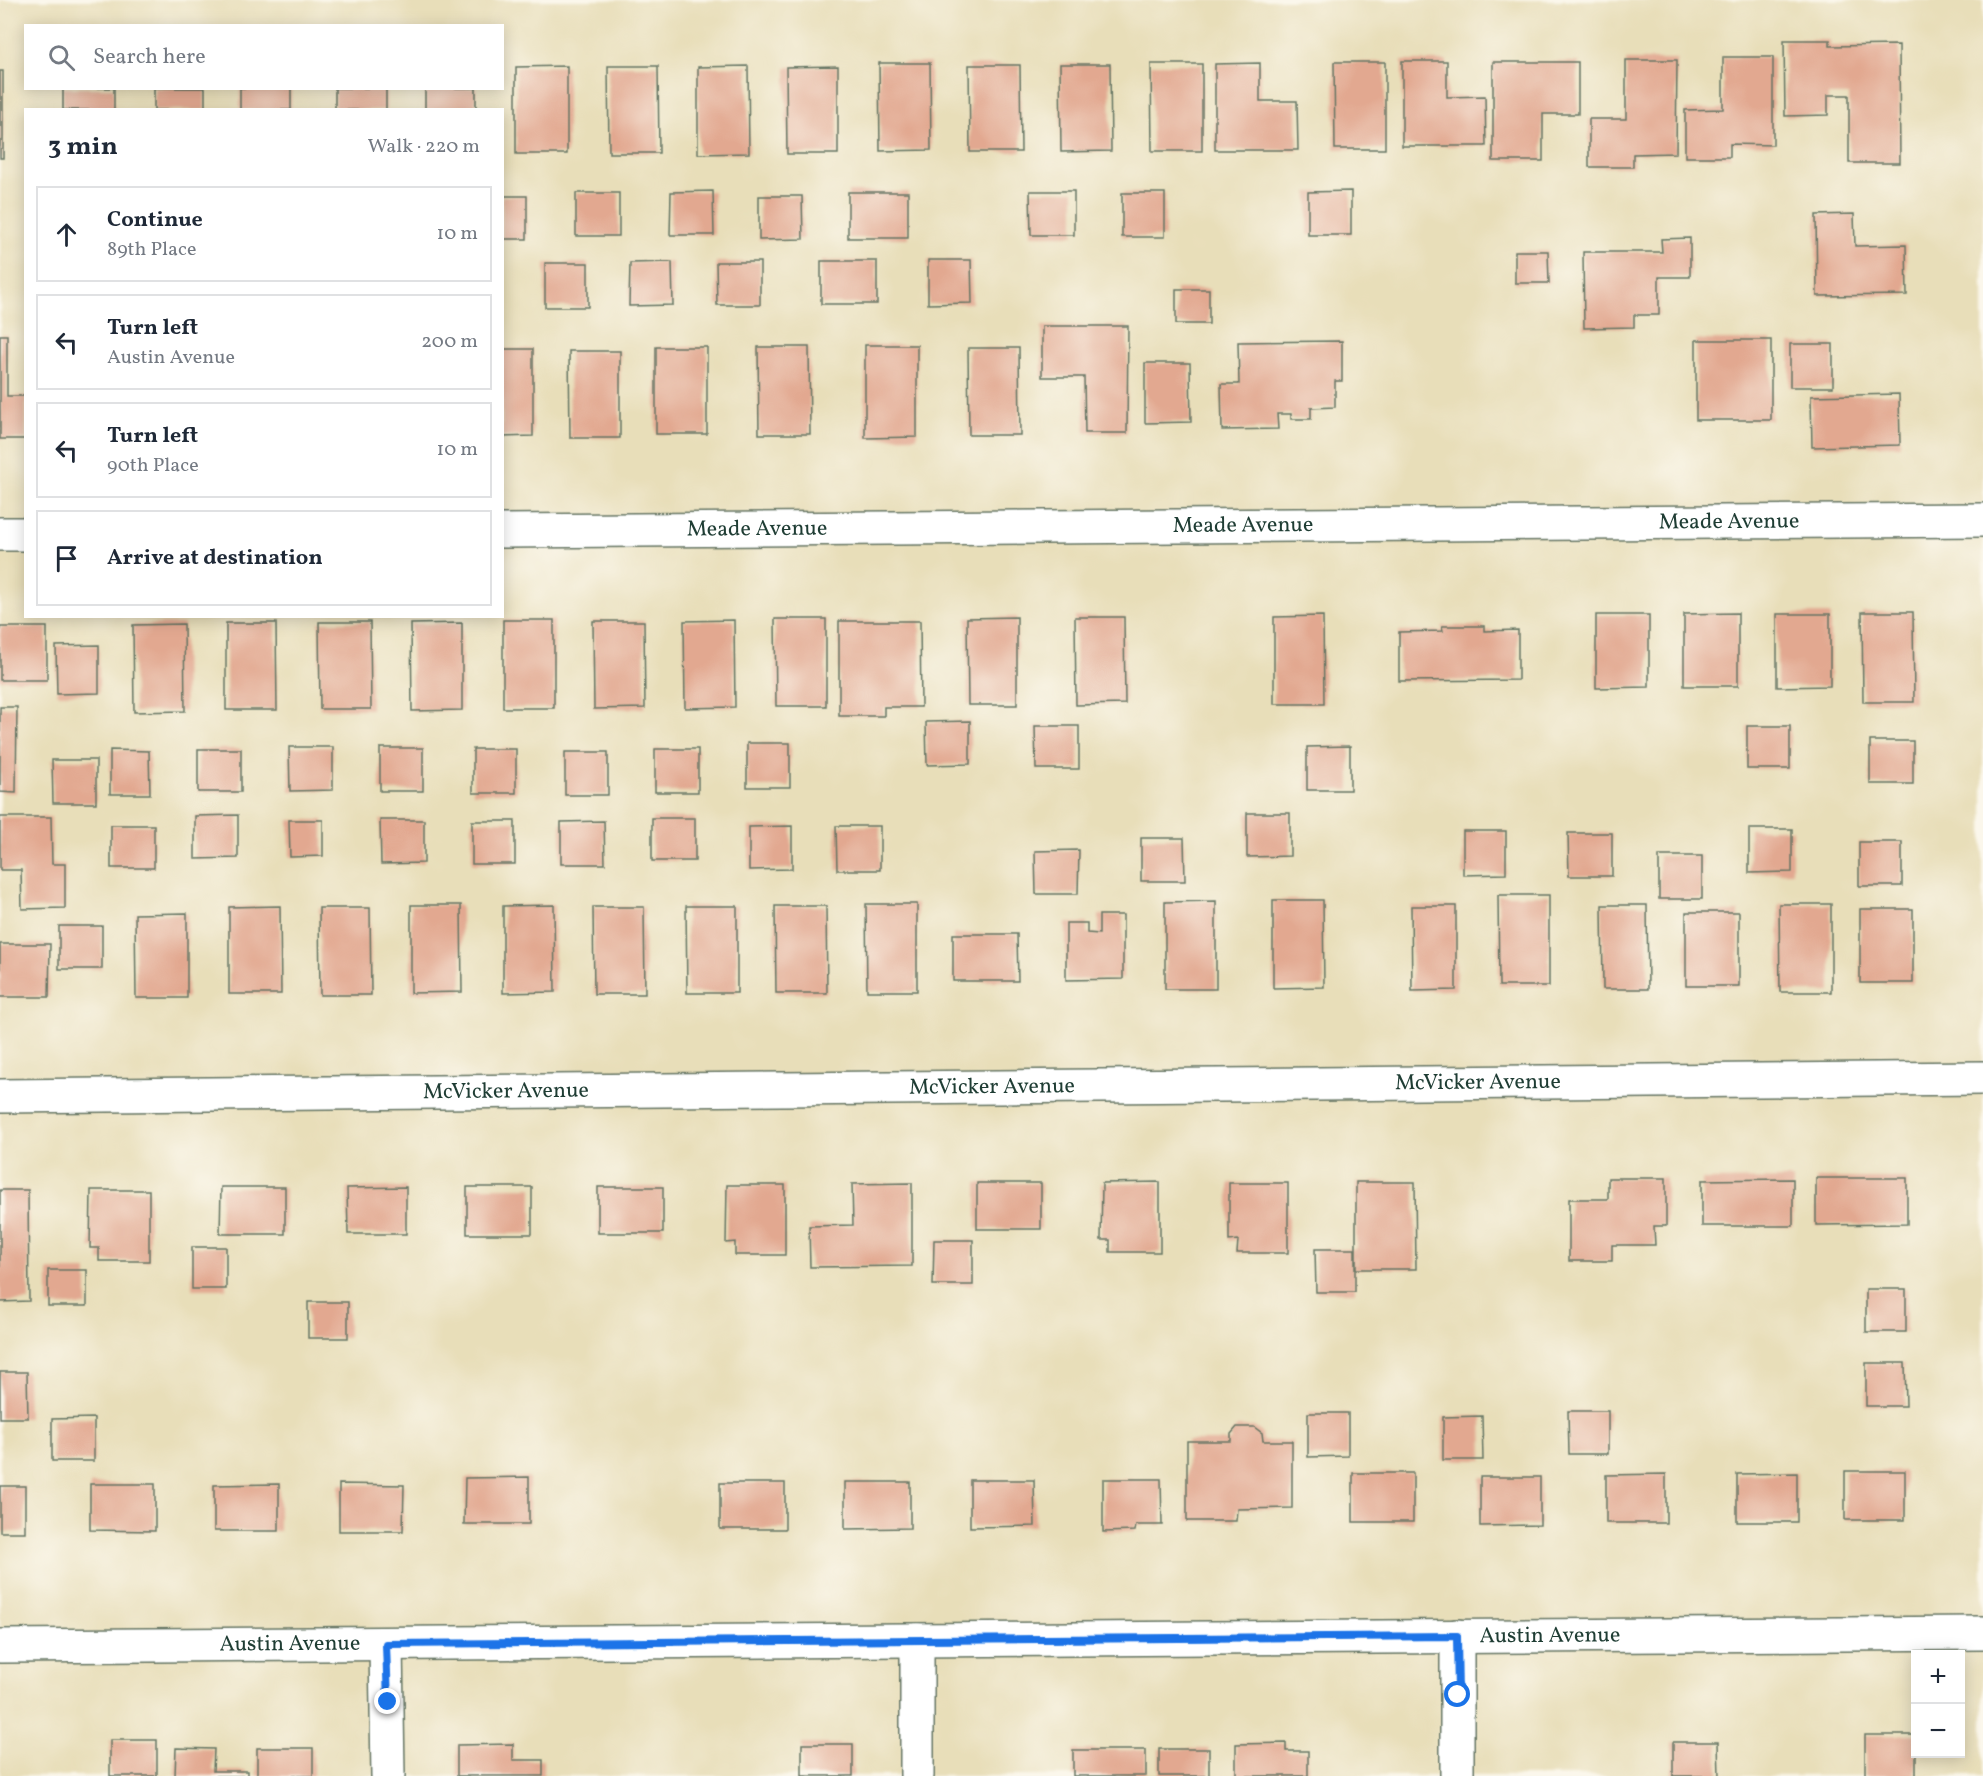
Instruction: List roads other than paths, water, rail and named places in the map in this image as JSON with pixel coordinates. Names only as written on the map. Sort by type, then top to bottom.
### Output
[{"type":"street","name":"Meade Avenue","points":[[504,531],[1983,520]]},
{"type":"street","points":[[0,534],[24,534]]},
{"type":"street","name":"McVicker Avenue","points":[[0,1096],[1983,1078]]},
{"type":"street","name":"Austin Avenue","points":[[0,1646],[1983,1633]]},
{"type":"street","points":[[1457,1636],[1458,1776]]},
{"type":"street","points":[[917,1640],[917,1776]]},
{"type":"street","points":[[386,1644],[388,1776]]}]
